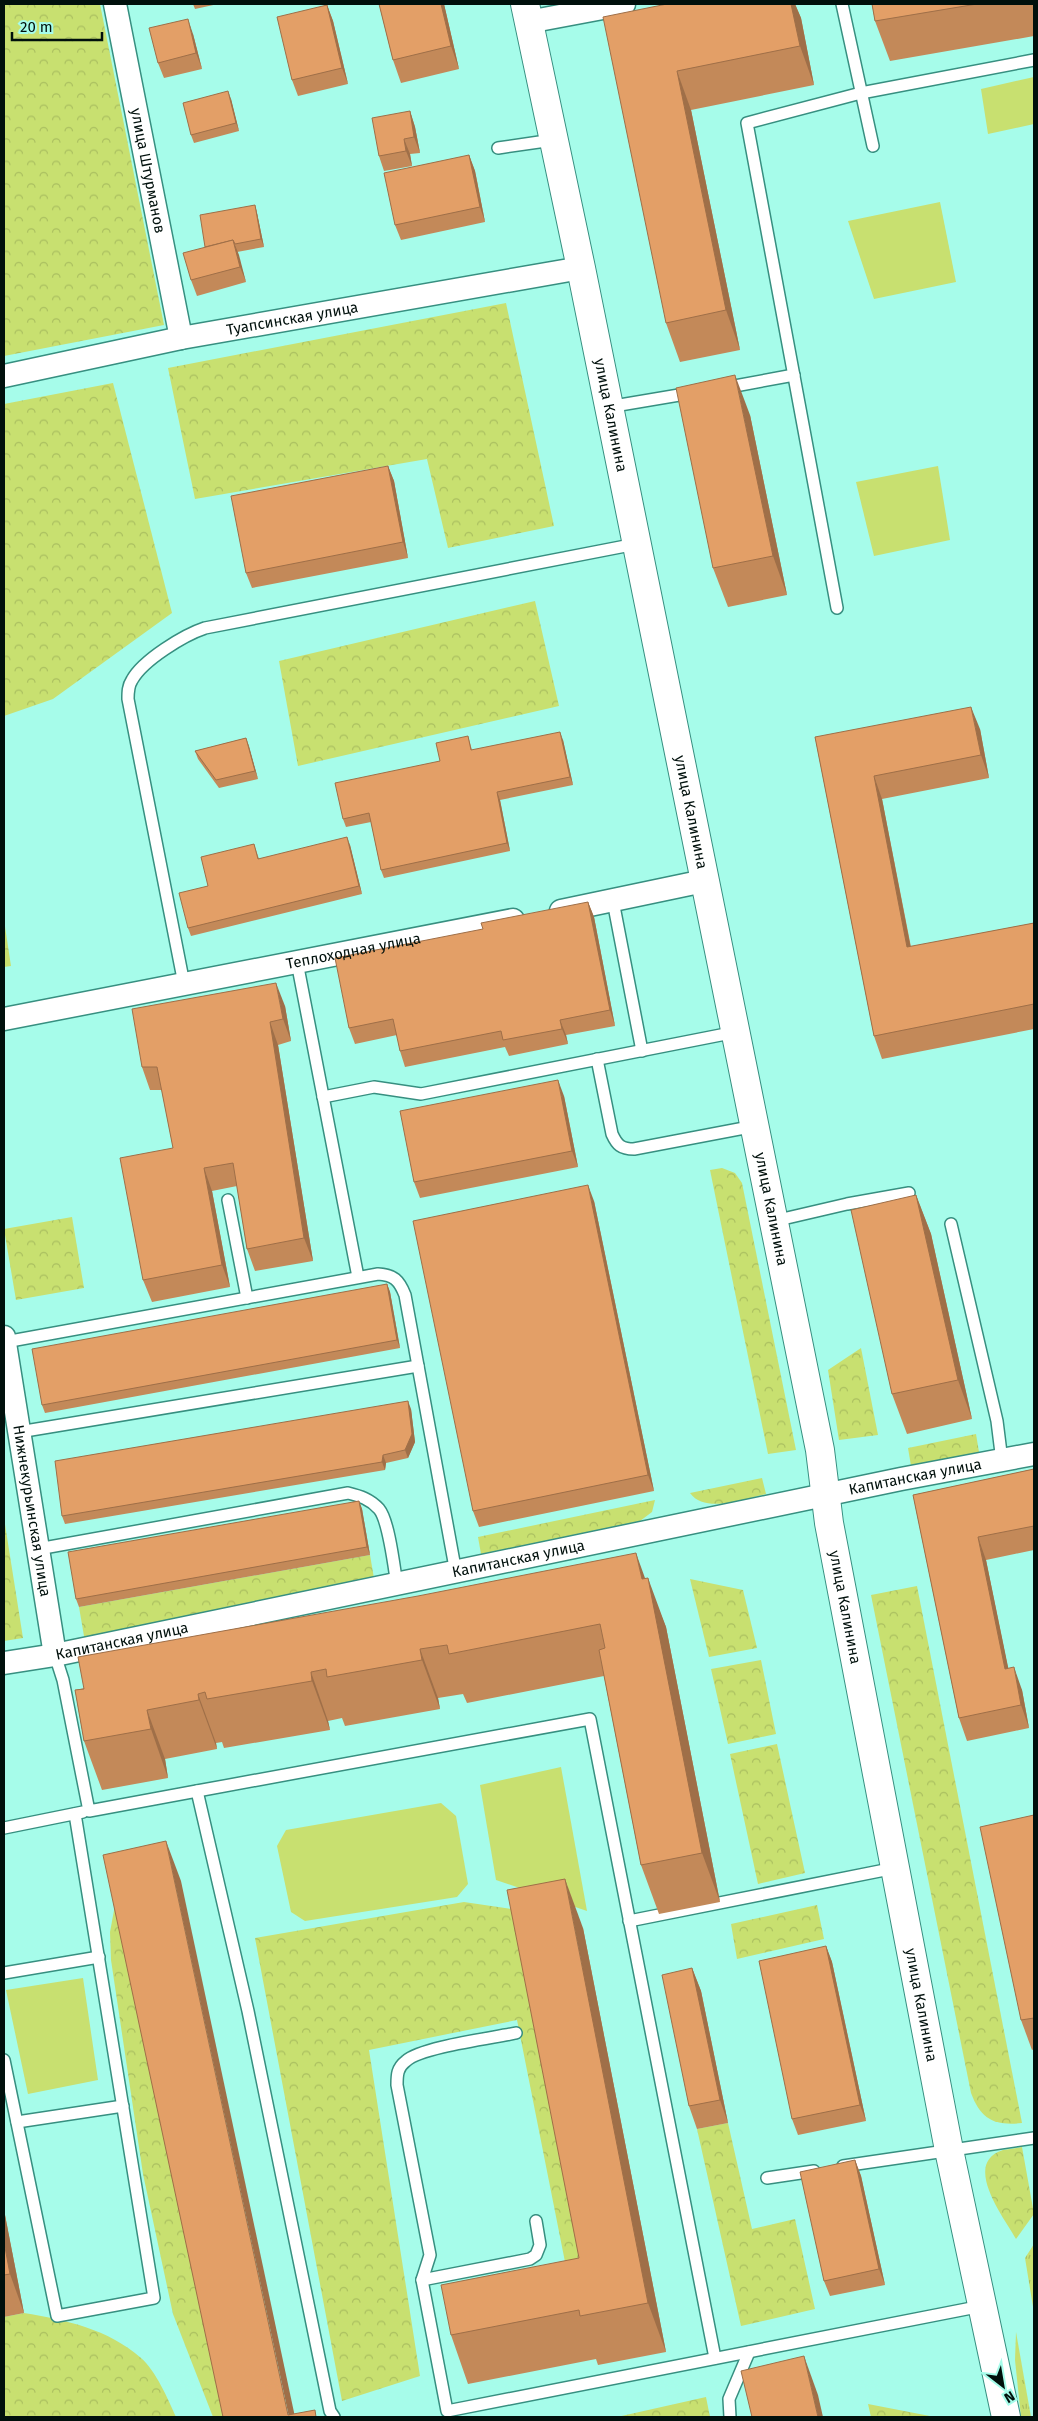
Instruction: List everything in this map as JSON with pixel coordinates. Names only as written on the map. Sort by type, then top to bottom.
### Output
[{"type":"main road","name":"улица Калинина","points":[[526,13],[581,268],[820,1450],[825,1496],[949,2150],[1006,2417]]},
{"type":"street","name":"улица Штурманов","points":[[116,4],[182,338]]},
{"type":"street","points":[[526,13],[624,4]]},
{"type":"street","name":"Туапсинская улица","points":[[4,376],[182,338],[581,268]]},
{"type":"street","name":"Теплоходная улица","points":[[4,1019],[613,901],[704,881]]},
{"type":"street","name":"Нижнекурьинская улица","points":[[4,1340],[55,1655]]},
{"type":"street","name":"Капитанская улица","points":[[4,1663],[55,1655],[1034,1454]]},
{"type":"lane","points":[[842,4],[873,146]]},
{"type":"lane","points":[[837,608],[747,123],[861,93],[1034,60]]},
{"type":"lane","points":[[498,148],[553,140]]},
{"type":"lane","points":[[608,407],[794,376]]},
{"type":"lane","points":[[184,984],[128,699],[128,689],[140,670],[181,638],[205,628],[636,544]]},
{"type":"lane","points":[[613,901],[642,1050]]},
{"type":"lane","points":[[297,962],[358,1277]]},
{"type":"lane","points":[[323,1097],[374,1087],[421,1094],[736,1032]]},
{"type":"lane","points":[[597,1059],[612,1134],[616,1143],[623,1149],[643,1148],[755,1126]]},
{"type":"lane","points":[[774,1221],[847,1204],[909,1193]]},
{"type":"lane","points":[[228,1200],[246,1298]]},
{"type":"lane","points":[[951,1224],[997,1422],[1002,1460]]},
{"type":"lane","points":[[4,1340],[358,1277],[378,1274],[392,1275],[400,1283],[405,1295],[456,1572]]},
{"type":"lane","points":[[19,1432],[418,1366]]},
{"type":"lane","points":[[38,1548],[348,1493],[366,1499],[380,1511],[384,1521],[397,1585]]},
{"type":"lane","points":[[55,1655],[63,1680],[89,1811]]},
{"type":"lane","points":[[4,1828],[590,1719],[715,2358]]},
{"type":"lane","points":[[197,1791],[248,2011],[330,2410],[334,2417]]},
{"type":"lane","points":[[4,2060],[57,2316],[154,2298],[76,1814]]},
{"type":"lane","points":[[629,1921],[896,1868]]},
{"type":"lane","points":[[4,1973],[99,1957]]},
{"type":"lane","points":[[516,2034],[423,2052],[406,2060],[398,2071],[397,2085],[430,2255],[422,2280],[445,2414],[715,2358],[983,2306]]},
{"type":"lane","points":[[17,2122],[123,2106]]},
{"type":"lane","points":[[767,2178],[1034,2138]]},
{"type":"lane","points":[[422,2280],[530,2259],[536,2255],[540,2245],[536,2221]]},
{"type":"lane","points":[[730,2417],[729,2399],[749,2352]]},
{"type":"green space","points":[[4,4],[100,4],[164,325],[4,356]]},
{"type":"green space","points":[[1034,77],[1034,124],[988,134],[981,89]]},
{"type":"green space","points":[[940,202],[956,282],[874,299],[848,221]]},
{"type":"green space","points":[[506,303],[554,526],[448,548],[427,459],[195,499],[168,368]]},
{"type":"green space","points":[[113,383],[172,613],[53,699],[4,716],[4,404]]},
{"type":"green space","points":[[938,466],[950,540],[874,556],[856,482]]},
{"type":"green space","points":[[535,601],[559,706],[298,766],[279,661]]},
{"type":"green space","points":[[4,920],[11,966],[4,967]]},
{"type":"green space","points":[[722,1168],[735,1173],[742,1183],[796,1450],[768,1454],[710,1170]]},
{"type":"green space","points":[[72,1217],[84,1288],[16,1300],[4,1229]]},
{"type":"green space","points":[[861,1348],[878,1435],[839,1440],[828,1370]]},
{"type":"green space","points":[[976,1434],[979,1452],[911,1466],[908,1448]]},
{"type":"green space","points":[[762,1478],[766,1494],[736,1501],[715,1504],[705,1503],[690,1493]]},
{"type":"green space","points":[[655,1500],[652,1512],[640,1521],[481,1554],[478,1537]]},
{"type":"green space","points":[[4,1518],[23,1638],[4,1641]]},
{"type":"green space","points":[[370,1555],[375,1584],[85,1642],[79,1607]]},
{"type":"green space","points":[[690,1579],[743,1590],[757,1648],[709,1657]]},
{"type":"green space","points":[[917,1586],[1022,2123],[1004,2123],[990,2119],[979,2110],[971,2093],[871,1595]]},
{"type":"green space","points":[[761,1660],[776,1734],[728,1744],[711,1669]]},
{"type":"green space","points":[[777,1744],[805,1873],[758,1884],[730,1754]]},
{"type":"green space","points":[[561,1767],[587,1911],[496,1880],[480,1785]]},
{"type":"green space","points":[[441,1803],[456,1816],[468,1884],[457,1897],[305,1921],[291,1912],[277,1846],[286,1830]]},
{"type":"green space","points":[[117,1894],[229,2417],[213,2417],[173,2314],[143,2174],[111,1960],[110,1932]]},
{"type":"green space","points":[[464,1902],[518,1910],[591,2279],[569,2282],[517,2020],[369,2050],[420,2376],[342,2401],[255,1938]]},
{"type":"green space","points":[[817,1905],[824,1939],[737,1959],[731,1924]]},
{"type":"green space","points":[[83,1978],[98,2080],[28,2094],[6,1990]]},
{"type":"green space","points":[[728,2123],[752,2229],[795,2219],[815,2309],[741,2326],[697,2129]]},
{"type":"green space","points":[[1022,2147],[1034,2214],[1016,2239],[990,2192],[986,2179],[986,2167],[991,2157],[1003,2150]]},
{"type":"green space","points":[[1034,2244],[1034,2313],[1025,2258]]},
{"type":"green space","points":[[24,2313],[86,2327],[128,2348],[152,2370],[176,2417],[4,2417],[4,2317]]},
{"type":"green space","points":[[1016,2332],[1031,2417],[1021,2417],[1015,2360]]},
{"type":"green space","points":[[706,2397],[710,2417],[617,2417]]},
{"type":"green space","points":[[868,2404],[935,2417],[871,2417]]},
{"type":"building","points":[[379,4],[441,4],[451,46],[393,60]]},
{"type":"building","points":[[667,4],[791,4],[800,46],[677,71],[726,310],[666,323],[603,17]]},
{"type":"building","points":[[872,4],[977,4],[875,21]]},
{"type":"building","points":[[327,5],[342,68],[292,80],[277,17]]},
{"type":"building","points":[[188,19],[196,53],[158,63],[149,28]]},
{"type":"building","points":[[228,91],[236,123],[191,135],[183,103]]},
{"type":"building","points":[[410,111],[414,137],[404,139],[406,151],[379,156],[372,118]]},
{"type":"building","points":[[469,155],[480,207],[395,225],[384,173]]},
{"type":"building","points":[[255,205],[261,239],[235,244],[233,240],[205,247],[200,215]]},
{"type":"building","points":[[233,240],[240,267],[191,280],[183,253]]},
{"type":"building","points":[[735,375],[773,556],[713,568],[676,388]]},
{"type":"building","points":[[388,466],[403,542],[246,573],[231,496]]},
{"type":"building","points":[[971,707],[981,755],[874,776],[907,947],[1034,923],[1034,1004],[874,1036],[815,737]]},
{"type":"building","points":[[560,732],[570,777],[497,792],[507,843],[381,870],[369,813],[343,819],[335,783],[440,761],[436,743],[468,736],[471,750]]},
{"type":"building","points":[[246,738],[255,771],[216,780],[195,751]]},
{"type":"building","points":[[347,837],[359,886],[188,928],[179,893],[208,886],[201,857],[254,844],[258,859]]},
{"type":"building","points":[[588,902],[610,1010],[560,1020],[562,1029],[503,1040],[501,1031],[400,1051],[393,1019],[349,1028],[335,958],[483,929],[481,923]]},
{"type":"building","points":[[276,983],[283,1019],[270,1022],[304,1238],[247,1249],[233,1163],[204,1168],[222,1265],[143,1280],[120,1158],[173,1148],[157,1067],[142,1067],[132,1009]]},
{"type":"building","points":[[558,1080],[572,1151],[414,1182],[400,1111]]},
{"type":"building","points":[[588,1185],[648,1475],[473,1511],[413,1221]]},
{"type":"building","points":[[916,1195],[958,1380],[892,1394],[851,1210]]},
{"type":"building","points":[[387,1284],[397,1340],[42,1405],[32,1349]]},
{"type":"building","points":[[408,1401],[412,1434],[405,1450],[383,1455],[382,1462],[62,1516],[55,1461]]},
{"type":"building","points":[[1034,1469],[1034,1526],[978,1537],[1005,1669],[1014,1667],[1021,1705],[959,1718],[913,1495]]},
{"type":"building","points":[[359,1501],[367,1547],[76,1599],[68,1552]]},
{"type":"building","points":[[636,1553],[642,1579],[648,1578],[702,1853],[641,1865],[599,1650],[605,1648],[600,1624],[449,1654],[447,1645],[420,1649],[422,1660],[327,1677],[326,1669],[311,1672],[312,1681],[207,1699],[205,1692],[198,1694],[199,1700],[147,1710],[151,1729],[84,1741],[75,1690],[84,1689],[78,1657],[418,1596]]},
{"type":"building","points":[[1034,1815],[1034,2018],[1021,2020],[980,1827]]},
{"type":"building","points":[[166,1841],[288,2415],[315,2410],[316,2417],[223,2417],[103,1855]]},
{"type":"building","points":[[565,1879],[648,2303],[580,2316],[579,2310],[451,2335],[441,2285],[579,2258],[507,1890]]},
{"type":"building","points":[[826,1946],[860,2105],[792,2119],[759,1961]]},
{"type":"building","points":[[692,1968],[720,2100],[689,2106],[662,1975]]},
{"type":"building","points":[[855,2160],[879,2269],[824,2281],[800,2172]]},
{"type":"building","points":[[4,2242],[10,2274],[4,2275]]},
{"type":"building","points":[[804,2356],[818,2417],[752,2417],[741,2371]]}]
